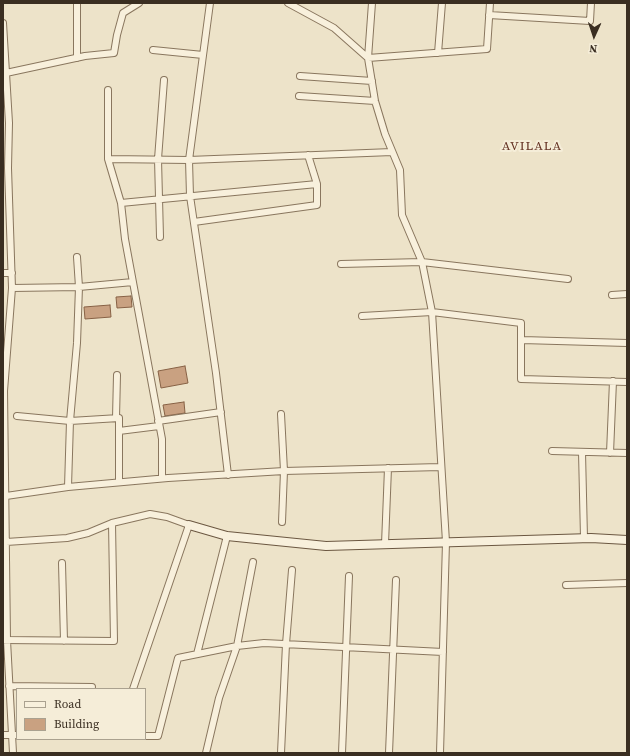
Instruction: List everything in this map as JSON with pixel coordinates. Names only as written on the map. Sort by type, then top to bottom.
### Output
[{"type":"street","points":[[77,3],[77,58]]},
{"type":"street","points":[[6,73],[77,58],[114,53],[123,13],[139,3]]},
{"type":"street","points":[[210,3],[189,160],[190,196],[228,475]]},
{"type":"street","points":[[288,3],[334,28],[368,58],[487,49],[490,3]]},
{"type":"street","points":[[372,3],[368,58],[375,101],[392,152],[400,170],[402,216],[422,262],[432,312],[440,467],[446,542],[440,753]]},
{"type":"street","points":[[438,53],[442,3]]},
{"type":"street","points":[[489,15],[590,21],[591,3]]},
{"type":"street","points":[[3,24],[4,65],[6,73],[6,122],[12,273],[12,288],[6,320],[3,391],[6,496],[5,640],[15,735],[13,753]]},
{"type":"street","points":[[153,50],[203,55]]},
{"type":"street","points":[[300,76],[372,81]]},
{"type":"street","points":[[160,237],[158,159],[164,80]]},
{"type":"street","points":[[108,90],[108,159],[121,203],[125,239],[162,439],[162,478]]},
{"type":"street","points":[[299,96],[375,101]]},
{"type":"street","points":[[108,159],[189,160],[392,152]]},
{"type":"street","points":[[194,222],[317,205],[317,184],[308,155]]},
{"type":"street","points":[[121,203],[317,184]]},
{"type":"street","points":[[68,487],[70,421],[77,343],[79,287],[77,257]]},
{"type":"street","points":[[341,264],[422,262],[568,279]]},
{"type":"street","points":[[3,273],[12,273]]},
{"type":"street","points":[[12,288],[79,287],[133,282]]},
{"type":"street","points":[[612,295],[627,294]]},
{"type":"street","points":[[362,316],[432,312],[521,323],[521,379],[627,382]]},
{"type":"street","points":[[522,340],[627,343]]},
{"type":"street","points":[[117,375],[116,418],[119,418],[119,482]]},
{"type":"street","points":[[610,453],[614,381]]},
{"type":"street","points":[[119,431],[220,412]]},
{"type":"street","points":[[281,414],[284,471],[282,522]]},
{"type":"street","points":[[18,416],[70,421],[116,418]]},
{"type":"street","points":[[552,451],[627,453]]},
{"type":"street","points":[[582,452],[584,538]]},
{"type":"street","points":[[6,496],[68,487],[162,478],[284,471],[440,467]]},
{"type":"street","points":[[385,544],[388,468]]},
{"type":"street","points":[[5,547],[67,538],[88,533],[112,523],[154,514],[227,536],[326,546],[584,538],[627,540]]},
{"type":"street","points":[[5,640],[114,641],[112,523]]},
{"type":"street","points":[[133,688],[189,525]]},
{"type":"street","points":[[198,654],[227,536]]},
{"type":"street","points":[[206,753],[219,698],[237,646],[253,562]]},
{"type":"street","points":[[62,563],[64,640]]},
{"type":"street","points":[[281,753],[286,644],[292,570]]},
{"type":"street","points":[[342,753],[349,576]]},
{"type":"street","points":[[389,753],[392,649],[396,580]]},
{"type":"street","points":[[566,585],[627,583]]},
{"type":"street","points":[[146,736],[158,736],[178,658],[237,646],[264,643],[443,652]]},
{"type":"street","points":[[9,686],[92,687]]},
{"type":"street","points":[[3,735],[15,735]]},
{"type":"building","points":[[131,296],[132,307],[117,308],[116,297]]},
{"type":"building","points":[[110,305],[111,317],[85,319],[84,307]]},
{"type":"building","points":[[185,366],[188,383],[161,388],[158,371]]},
{"type":"building","points":[[184,402],[185,413],[165,416],[163,405]]},
{"type":"district","name":"AVILALA","points":[[532,147]]}]
